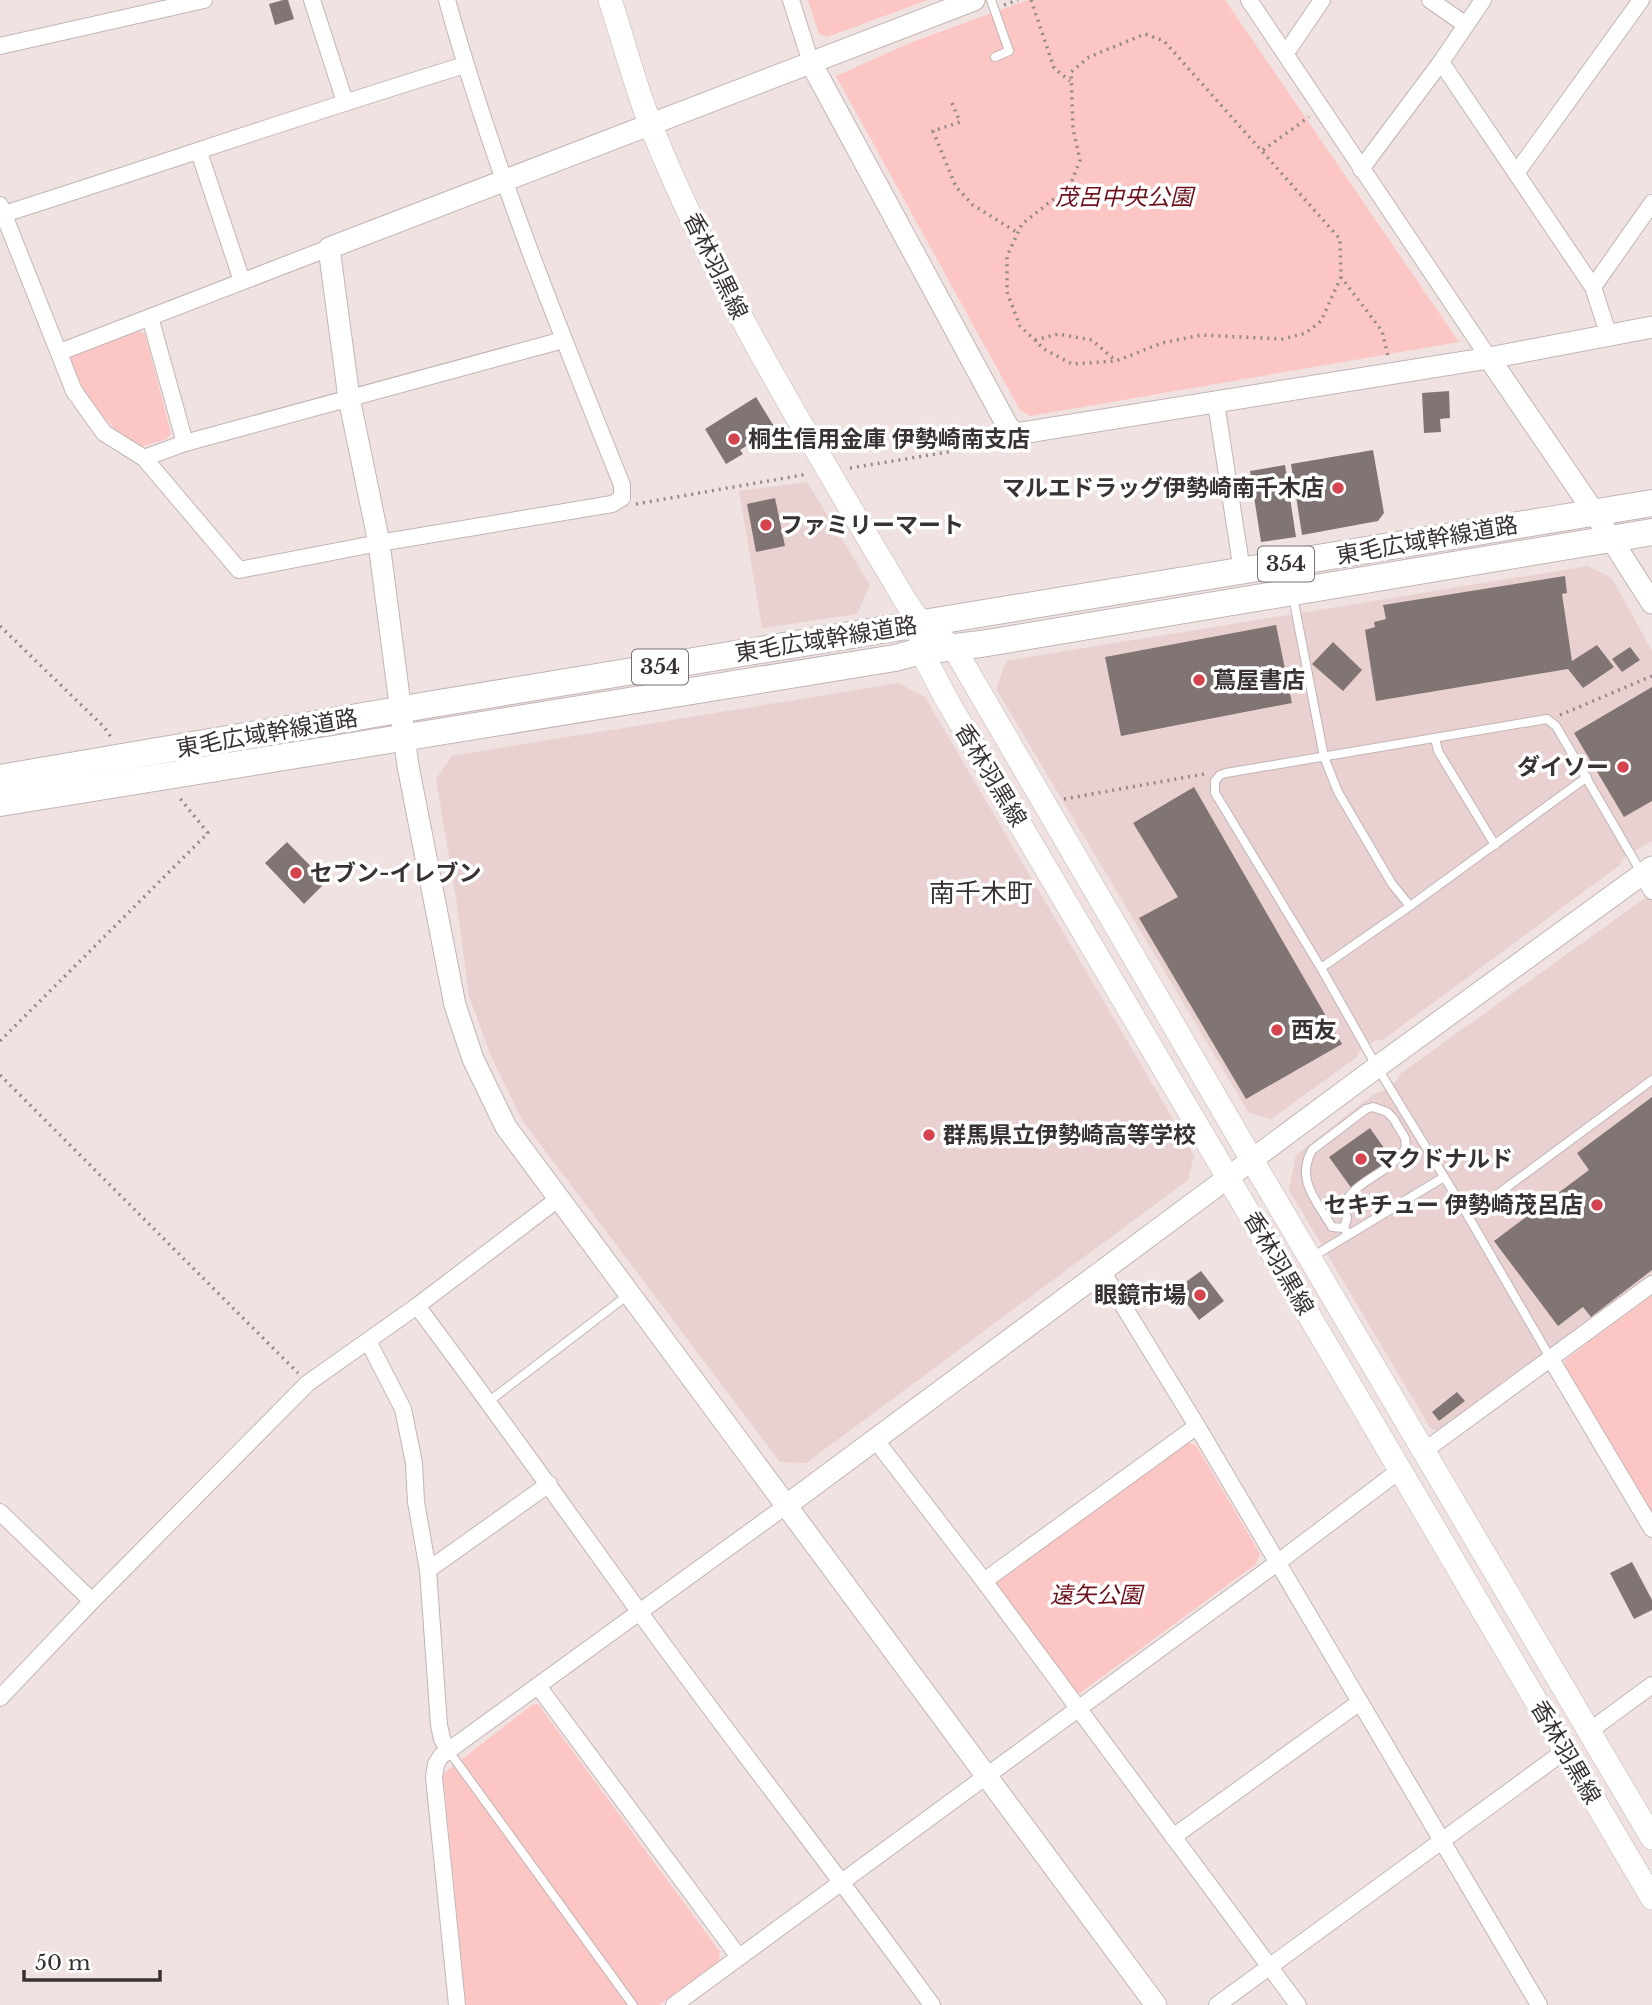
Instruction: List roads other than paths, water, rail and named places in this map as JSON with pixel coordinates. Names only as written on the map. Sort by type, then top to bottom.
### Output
[{"type":"highway","name":"東毛広域幹線道路","points":[[0,778],[1652,503]]},
{"type":"highway","name":"東毛広域幹線道路","points":[[0,803],[895,658],[921,651],[954,648],[1652,531]]},
{"type":"main road","name":"香林羽黒線","points":[[610,0],[650,124],[701,237],[745,324],[835,483],[920,624],[954,648],[1652,1839]]},
{"type":"main road","name":"香林羽黒線","points":[[920,624],[921,651],[942,693],[1652,1898]]},
{"type":"street","points":[[0,46],[204,0]]},
{"type":"street","points":[[312,0],[345,102]]},
{"type":"street","points":[[447,0],[465,65],[504,180],[622,485],[622,498],[612,503],[239,570],[144,458],[104,433],[74,391],[2,209],[199,152],[345,102],[465,65]]},
{"type":"street","points":[[791,0],[811,64],[1012,432],[1024,434],[1216,403],[1489,358],[1608,333],[1652,327]]},
{"type":"street","points":[[60,352],[974,0]]},
{"type":"street","points":[[1249,0],[1594,512],[1652,603]]},
{"type":"street","points":[[1286,52],[1322,0]]},
{"type":"street","points":[[1430,0],[1466,25]]},
{"type":"street","points":[[1361,169],[1441,62],[1483,0]]},
{"type":"street","points":[[1517,172],[1641,0]]},
{"type":"street","points":[[1441,62],[1593,287],[1608,333]]},
{"type":"street","points":[[199,152],[242,281]]},
{"type":"street","points":[[1593,287],[1652,203]]},
{"type":"street","points":[[329,248],[349,398],[379,543],[404,738],[455,1005],[473,1059],[506,1127],[1156,2005]]},
{"type":"street","points":[[149,317],[186,443]]},
{"type":"street","points":[[144,458],[186,443],[564,340]]},
{"type":"street","points":[[1216,403],[1242,571]]},
{"type":"street","points":[[457,2005],[434,1777],[436,1764],[448,1750],[787,1505],[1377,1066],[1649,878]]},
{"type":"street","points":[[0,1698],[308,1383],[417,1306],[558,1199]]},
{"type":"street","points":[[1102,1271],[1197,1426],[1539,2005]]},
{"type":"street","points":[[1424,1451],[1652,1284]]},
{"type":"street","points":[[417,1306],[549,1483],[639,1611],[932,2005]]},
{"type":"street","points":[[368,1341],[403,1409],[414,1463],[416,1502],[428,1570],[439,1725],[448,1750]]},
{"type":"street","points":[[1550,1359],[1652,1529]]},
{"type":"street","points":[[984,1581],[1197,1426]]},
{"type":"street","points":[[874,1438],[984,1581],[1076,1709],[1298,2005]]},
{"type":"street","points":[[674,2005],[1400,1470]]},
{"type":"street","points":[[428,1570],[549,1483]]},
{"type":"street","points":[[0,1513],[92,1601]]},
{"type":"street","points":[[1588,1732],[1652,1685]]},
{"type":"street","points":[[538,1686],[738,1957]]},
{"type":"street","points":[[1173,1837],[1360,1702]]},
{"type":"street","points":[[1217,2005],[1566,1750]]},
{"type":"lane","points":[[992,4],[1009,51],[995,57]]},
{"type":"lane","points":[[1292,590],[1324,757],[1338,792],[1392,884],[1410,906]]},
{"type":"lane","points":[[1550,1359],[1216,793],[1214,785],[1220,775],[1226,773],[1547,719],[1556,726],[1649,878]]},
{"type":"lane","points":[[1435,738],[1438,751],[1496,845]]},
{"type":"lane","points":[[1321,968],[1496,845],[1587,777]]},
{"type":"lane","points":[[1468,1216],[1652,1080]]},
{"type":"lane","points":[[1366,1109],[1381,1109],[1393,1118],[1405,1138],[1406,1147],[1396,1159],[1347,1198],[1343,1208],[1347,1218],[1346,1231],[1332,1227],[1305,1180],[1307,1158],[1312,1150],[1366,1109]]},
{"type":"lane","points":[[1310,1258],[1346,1231],[1444,1177]]},
{"type":"lane","points":[[488,1402],[629,1294]]},
{"type":"lane","points":[[448,1750],[633,2005]]},
{"type":"place","name":"桐生信用金庫 伊勢崎南支店","points":[[734,439]]},
{"type":"place","name":"マルエドラッグ伊勢崎南千木店","points":[[1338,488]]},
{"type":"place","name":"ファミリーマート","points":[[766,525]]},
{"type":"place","name":"蔦屋書店","points":[[1199,680]]},
{"type":"place","name":"ダイソー","points":[[1623,767]]},
{"type":"place","name":"セブン-イレブン","points":[[296,873]]},
{"type":"place","name":"西友","points":[[1277,1030]]},
{"type":"place","name":"群馬県立伊勢崎高等学校","points":[[929,1135]]},
{"type":"place","name":"マクドナルド","points":[[1361,1159]]},
{"type":"place","name":"セキチュー 伊勢崎茂呂店","points":[[1597,1205]]},
{"type":"place","name":"眼鏡市場","points":[[1200,1295]]},
{"type":"district","name":"南千木町","points":[[981,893]]},
{"type":"park label","name":"茂呂中央公園","points":[[1124,197]]},
{"type":"park label","name":"遠矢公園","points":[[1096,1595]]}]
